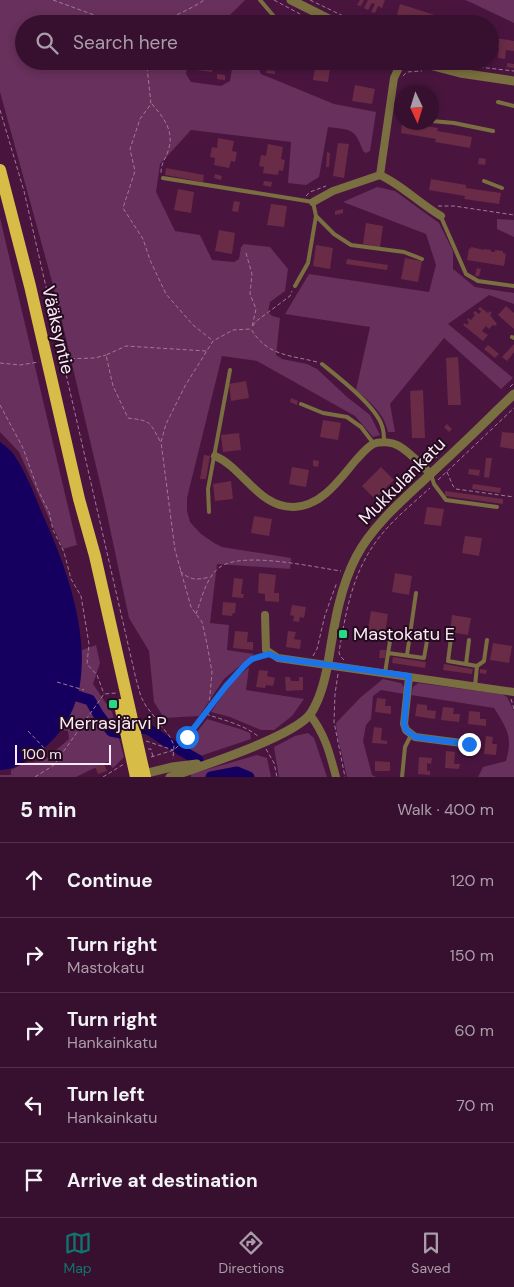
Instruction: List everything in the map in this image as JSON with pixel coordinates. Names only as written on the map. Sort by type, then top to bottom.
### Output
[{"type":"highway","name":"Vääksyntie","points":[[0,170],[30,286],[79,499],[95,556],[138,776]]},
{"type":"highway","name":"Vääksyntie","points":[[79,499],[111,694],[138,776]]},
{"type":"street","points":[[291,0],[321,15]]},
{"type":"street","points":[[380,175],[394,78],[398,70]]},
{"type":"street","points":[[448,70],[514,80]]},
{"type":"street","points":[[313,202],[333,191],[380,175],[394,182],[440,216]]},
{"type":"street","name":"Mukkulankatu","points":[[310,715],[320,693],[339,604],[356,557],[380,524],[514,394]]},
{"type":"street","points":[[214,456],[222,460],[255,491],[284,506],[294,507],[318,500],[374,444],[384,442],[397,445],[431,474]]},
{"type":"street","points":[[265,615],[266,650],[269,654],[278,658],[514,692]]},
{"type":"street","points":[[409,676],[404,724],[406,730],[415,737],[469,744]]},
{"type":"street","points":[[170,777],[272,738],[295,726],[310,715],[322,732],[330,750],[336,777]]},
{"type":"street","points":[[138,776],[224,757]]},
{"type":"lane","points":[[260,0],[273,15]]},
{"type":"lane","points":[[498,102],[514,106]]},
{"type":"lane","points":[[439,122],[493,131]]},
{"type":"lane","points":[[163,178],[313,202],[316,216],[308,263],[295,286]]},
{"type":"lane","points":[[484,181],[502,188]]},
{"type":"lane","points":[[316,216],[334,234],[351,245],[404,252],[422,259]]},
{"type":"lane","points":[[440,216],[466,274],[478,281],[514,286]]},
{"type":"lane","points":[[322,364],[350,386],[374,413],[382,426],[384,442]]},
{"type":"lane","points":[[209,512],[208,489],[230,370]]},
{"type":"lane","points":[[301,404],[323,414],[347,417],[361,427],[374,444]]},
{"type":"lane","points":[[431,474],[434,484],[446,500],[497,507]]},
{"type":"lane","points":[[407,656],[416,593]]},
{"type":"lane","points":[[388,653],[424,658],[428,635]]},
{"type":"lane","points":[[451,638],[448,661],[477,666],[484,661],[487,640]]},
{"type":"lane","points":[[466,664],[469,640]]},
{"type":"lane","points":[[385,673],[390,641]]},
{"type":"lane","points":[[474,686],[477,666]]},
{"type":"lane","points":[[402,777],[405,747],[411,734]]},
{"type":"path","points":[[54,0],[95,15]]},
{"type":"path","points":[[176,15],[191,9],[204,0]]},
{"type":"path","points":[[310,0],[341,15]]},
{"type":"path","points":[[499,69],[514,71]]},
{"type":"path","points":[[147,70],[151,104],[165,119],[171,138],[168,153],[163,159],[161,168],[163,178]]},
{"type":"path","points":[[401,80],[408,72],[426,72]]},
{"type":"path","points":[[151,104],[140,119],[130,149],[135,171],[123,208],[143,239],[150,260],[166,294],[193,325],[213,341]]},
{"type":"path","points":[[0,110],[24,191],[141,697],[174,745],[172,767]]},
{"type":"path","points":[[303,200],[310,192],[329,185]]},
{"type":"path","points":[[430,210],[439,206],[454,206],[514,215]]},
{"type":"path","points":[[246,253],[252,274],[250,294],[256,309],[252,329],[258,339],[276,353],[322,364]]},
{"type":"path","points":[[252,329],[255,322],[290,296],[295,286]]},
{"type":"path","points":[[161,442],[166,424],[185,386],[213,341],[233,330],[252,329]]},
{"type":"path","points":[[207,351],[126,346],[106,355],[113,386],[128,418],[145,420],[152,426],[161,442],[175,550],[191,607],[202,622],[212,672],[209,708]]},
{"type":"path","points":[[0,405],[23,448],[38,490],[49,512],[53,530],[64,552],[71,578],[81,596],[89,644],[87,664],[111,694],[54,765],[35,777]]},
{"type":"path","points":[[339,652],[354,585],[371,548],[392,522],[514,408]]},
{"type":"path","points":[[447,471],[456,489],[514,498]]},
{"type":"path","points":[[196,615],[211,577],[220,568],[232,561],[289,563],[341,571]]},
{"type":"path","points":[[180,571],[184,575],[198,581],[211,577]]},
{"type":"path","points":[[150,758],[174,750],[187,737],[245,665],[252,659],[269,654]]},
{"type":"path","points":[[338,666],[334,722],[344,777]]},
{"type":"path","points":[[57,682],[84,690]]},
{"type":"path","points":[[205,714],[254,732],[260,738]]},
{"type":"path","points":[[28,731],[46,750]]},
{"type":"path","points":[[143,741],[174,750]]},
{"type":"path","points":[[266,748],[274,763],[277,777]]},
{"type":"path","points":[[145,750],[151,749],[153,757]]},
{"type":"path","points":[[103,777],[119,766],[129,763]]},
{"type":"shaded area","points":[[0,0],[245,0],[230,15],[15,15],[15,70],[187,70],[186,74],[191,82],[221,86],[230,81],[232,70],[259,70],[261,74],[334,104],[376,112],[370,151],[366,153],[354,134],[347,130],[328,127],[319,177],[306,185],[288,183],[291,142],[191,130],[160,164],[156,192],[175,231],[200,235],[212,260],[234,262],[239,259],[241,247],[244,244],[270,247],[288,269],[285,291],[270,302],[268,312],[272,316],[280,318],[276,355],[282,359],[307,364],[317,369],[370,415],[380,435],[373,437],[355,416],[257,361],[222,356],[187,498],[187,511],[190,522],[201,534],[222,547],[291,558],[290,569],[217,564],[210,623],[229,625],[227,650],[254,654],[224,679],[199,716],[164,718],[154,702],[149,651],[129,618],[104,500],[56,296],[0,92]]},
{"type":"shaded area","points":[[465,0],[514,0],[514,23],[499,15]]},
{"type":"shaded area","points":[[377,187],[395,191],[439,223],[453,251],[453,269],[475,287],[514,293],[514,304],[489,295],[448,324],[513,378],[501,389],[444,338],[390,404],[395,432],[388,432],[380,414],[356,390],[370,327],[285,314],[309,274],[429,292],[436,265],[426,234],[343,202]]},
{"type":"shaded area","points":[[0,218],[77,545],[63,549],[19,452],[0,432]]},
{"type":"shaded area","points":[[497,219],[514,220],[514,237],[497,229]]},
{"type":"shaded area","points":[[0,442],[13,453],[26,476],[54,540],[74,603],[80,635],[82,667],[77,698],[64,725],[43,749],[28,760],[18,766],[0,770]]},
{"type":"shaded area","points":[[96,645],[100,663],[93,684],[112,712],[124,757],[113,768],[107,762],[76,777],[0,777],[0,775],[11,775],[11,770],[25,763],[43,761],[69,739],[68,731],[61,730],[74,706],[80,686],[82,650]]},
{"type":"shaded area","points":[[249,667],[246,690],[304,699],[292,716],[274,730],[261,730],[230,717],[211,712],[232,682]]},
{"type":"shaded area","points":[[383,679],[401,683],[404,687],[404,694],[381,690],[373,696],[371,719],[366,725],[363,741],[372,775],[376,777],[347,777],[336,723],[361,697]]},
{"type":"shaded area","points":[[418,683],[502,694],[507,697],[514,711],[514,777],[478,777],[483,767],[506,761],[509,745],[508,733],[494,708],[411,695],[413,687]]},
{"type":"shaded area","points":[[207,719],[250,733],[251,739],[194,758],[180,754]]},
{"type":"shaded area","points":[[308,733],[314,738],[327,777],[279,777],[274,747],[295,736]]},
{"type":"shaded area","points":[[257,755],[267,758],[271,777],[191,777],[191,774]]},
{"type":"building","points":[[360,0],[364,0],[361,6],[357,5]]},
{"type":"building","points":[[368,0],[385,0],[382,8],[378,6],[375,13],[371,12],[375,4],[372,3],[368,10],[364,8]]},
{"type":"building","points":[[400,4],[435,15],[397,15]]},
{"type":"building","points":[[499,38],[514,41],[514,51],[506,50],[505,59],[499,58]]},
{"type":"building","points":[[507,63],[514,64],[514,68],[507,67]]},
{"type":"building","points":[[196,70],[212,70],[212,72]]},
{"type":"building","points":[[267,70],[275,71],[275,74],[266,73]]},
{"type":"building","points":[[315,70],[330,70],[328,82],[313,80]]},
{"type":"building","points":[[217,74],[225,75],[225,80],[217,79]]},
{"type":"building","points":[[355,85],[375,89],[372,104],[352,101]]},
{"type":"building","points":[[401,130],[437,130],[472,137],[470,148],[435,142],[436,139],[401,133]]},
{"type":"building","points":[[218,138],[234,141],[232,151],[237,152],[235,162],[231,161],[229,168],[214,165],[215,158],[210,157],[212,147],[217,148]]},
{"type":"building","points":[[338,143],[349,144],[344,178],[333,176]]},
{"type":"building","points":[[268,144],[283,147],[281,159],[285,160],[283,171],[279,170],[278,175],[263,173],[264,167],[259,166],[261,155],[266,156]]},
{"type":"building","points":[[327,152],[330,153],[329,167],[326,167]]},
{"type":"building","points":[[479,158],[486,159],[485,165],[478,164]]},
{"type":"building","points":[[166,168],[204,175],[203,182],[165,175]]},
{"type":"building","points":[[215,174],[222,176],[221,180],[214,178]]},
{"type":"building","points":[[431,179],[466,185],[466,188],[501,193],[499,204],[464,199],[465,196],[429,190]]},
{"type":"building","points":[[264,181],[272,182],[271,187],[263,185]]},
{"type":"building","points":[[178,189],[194,192],[191,213],[174,210]]},
{"type":"building","points":[[234,201],[240,202],[238,212],[232,211]]},
{"type":"building","points":[[271,204],[287,206],[284,227],[267,225]]},
{"type":"building","points":[[343,209],[343,213],[335,215],[335,211]]},
{"type":"building","points":[[366,223],[383,226],[380,247],[363,244]]},
{"type":"building","points":[[219,230],[235,233],[232,254],[215,251]]},
{"type":"building","points":[[316,245],[333,248],[330,269],[313,266]]},
{"type":"building","points":[[471,247],[491,250],[491,252],[495,252],[495,250],[503,251],[506,254],[504,266],[467,260],[469,248],[471,249]]},
{"type":"building","points":[[405,258],[422,261],[418,282],[401,279]]},
{"type":"building","points":[[347,259],[388,265],[387,270],[346,264]]},
{"type":"building","points":[[477,268],[481,269],[479,276],[475,276]]},
{"type":"building","points":[[506,306],[514,313],[514,329],[498,315]]},
{"type":"building","points":[[480,307],[488,313],[490,311],[492,313],[490,315],[497,324],[489,329],[486,326],[482,331],[488,335],[483,341],[463,325],[465,323],[467,325],[469,322],[468,318],[471,320],[475,315],[473,313],[475,311],[479,314],[481,311],[478,309]]},
{"type":"building","points":[[514,344],[514,352],[507,361],[502,357]]},
{"type":"building","points":[[488,345],[499,354],[495,358],[484,349]]},
{"type":"building","points":[[458,357],[461,405],[448,405],[446,358]]},
{"type":"building","points":[[246,381],[249,398],[231,401],[229,384]]},
{"type":"building","points":[[423,390],[425,438],[412,438],[410,391]]},
{"type":"building","points":[[291,398],[298,401],[297,405],[290,402]]},
{"type":"building","points":[[323,420],[341,423],[338,440],[320,437]]},
{"type":"building","points":[[447,424],[452,429],[449,432],[444,427]]},
{"type":"building","points":[[502,432],[514,433],[514,449],[500,447]]},
{"type":"building","points":[[239,433],[241,450],[223,452],[221,435]]},
{"type":"building","points":[[204,455],[210,456],[206,479],[200,479]]},
{"type":"building","points":[[486,458],[492,458],[489,478],[484,477]]},
{"type":"building","points":[[313,460],[319,461],[318,467],[313,466]]},
{"type":"building","points":[[292,467],[309,470],[306,487],[289,484]]},
{"type":"building","points":[[381,467],[394,480],[375,499],[362,486]]},
{"type":"building","points":[[469,469],[480,470],[479,476],[468,474]]},
{"type":"building","points":[[231,481],[233,499],[215,501],[213,484]]},
{"type":"building","points":[[473,484],[501,488],[500,493],[472,489]]},
{"type":"building","points":[[445,491],[503,499],[503,504],[445,496]]},
{"type":"building","points":[[427,507],[444,509],[441,526],[424,524]]},
{"type":"building","points":[[254,516],[272,519],[269,536],[251,533]]},
{"type":"building","points":[[465,536],[482,538],[479,556],[462,553]]},
{"type":"building","points":[[259,573],[276,575],[274,593],[279,593],[279,602],[265,601],[265,594],[258,593]]},
{"type":"building","points":[[395,573],[412,576],[409,595],[392,592]]},
{"type":"building","points":[[234,578],[243,579],[241,594],[244,594],[243,598],[232,597]]},
{"type":"building","points":[[223,602],[236,603],[235,613],[232,616],[222,615]]},
{"type":"building","points":[[292,605],[306,607],[304,618],[300,617],[299,622],[293,621],[294,616],[290,615]]},
{"type":"building","points":[[371,611],[388,614],[385,633],[368,630]]},
{"type":"building","points":[[452,615],[471,618],[468,635],[450,632]]},
{"type":"building","points":[[235,631],[248,632],[247,642],[253,642],[253,650],[233,648]]},
{"type":"building","points":[[288,631],[296,632],[294,639],[301,640],[300,649],[286,647]]},
{"type":"building","points":[[493,643],[512,646],[509,663],[490,660]]},
{"type":"building","points":[[380,650],[386,650],[385,658],[379,658]]},
{"type":"building","points":[[393,657],[426,662],[425,668],[392,663]]},
{"type":"building","points":[[444,664],[473,669],[472,674],[443,670]]},
{"type":"building","points":[[480,669],[487,670],[486,674],[480,673]]},
{"type":"building","points":[[259,670],[268,671],[267,676],[275,678],[273,686],[266,685],[265,688],[256,687]]},
{"type":"building","points":[[285,677],[290,677],[291,681],[299,681],[299,677],[303,677],[303,690],[286,691]]},
{"type":"building","points":[[377,698],[386,699],[385,706],[391,706],[391,714],[375,712]]},
{"type":"building","points":[[417,704],[427,705],[427,710],[436,711],[435,719],[415,716]]},
{"type":"building","points":[[443,707],[454,708],[453,714],[460,714],[459,722],[441,720]]},
{"type":"building","points":[[469,711],[480,712],[480,719],[486,719],[486,726],[468,724]]},
{"type":"building","points":[[374,727],[382,728],[381,740],[387,741],[387,744],[372,743]]},
{"type":"building","points":[[486,736],[493,737],[492,744],[497,744],[496,755],[484,754]]},
{"type":"building","points":[[446,751],[455,752],[454,764],[460,764],[459,769],[445,768]]},
{"type":"building","points":[[419,757],[432,758],[431,764],[427,763],[427,771],[430,771],[430,775],[418,774]]},
{"type":"building","points":[[375,761],[390,762],[390,771],[375,771]]},
{"type":"building","points":[[104,764],[107,771],[98,774],[95,767]]},
{"type":"waterway","points":[[77,696],[90,700],[111,731],[121,733]]},
{"type":"waterway","points":[[139,728],[148,729],[172,745]]},
{"type":"waterway","points":[[179,749],[198,760]]},
{"type":"waterway","points":[[211,777],[237,772],[249,777]]},
{"type":"place","name":"Mastokatu E","points":[[343,634]]},
{"type":"place","name":"Merrasjärvi P","points":[[113,704]]},
{"type":"route","points":[[187,737],[226,686],[245,665],[252,659],[269,654],[278,658],[409,676],[404,724],[406,730],[415,737],[469,744]]}]
